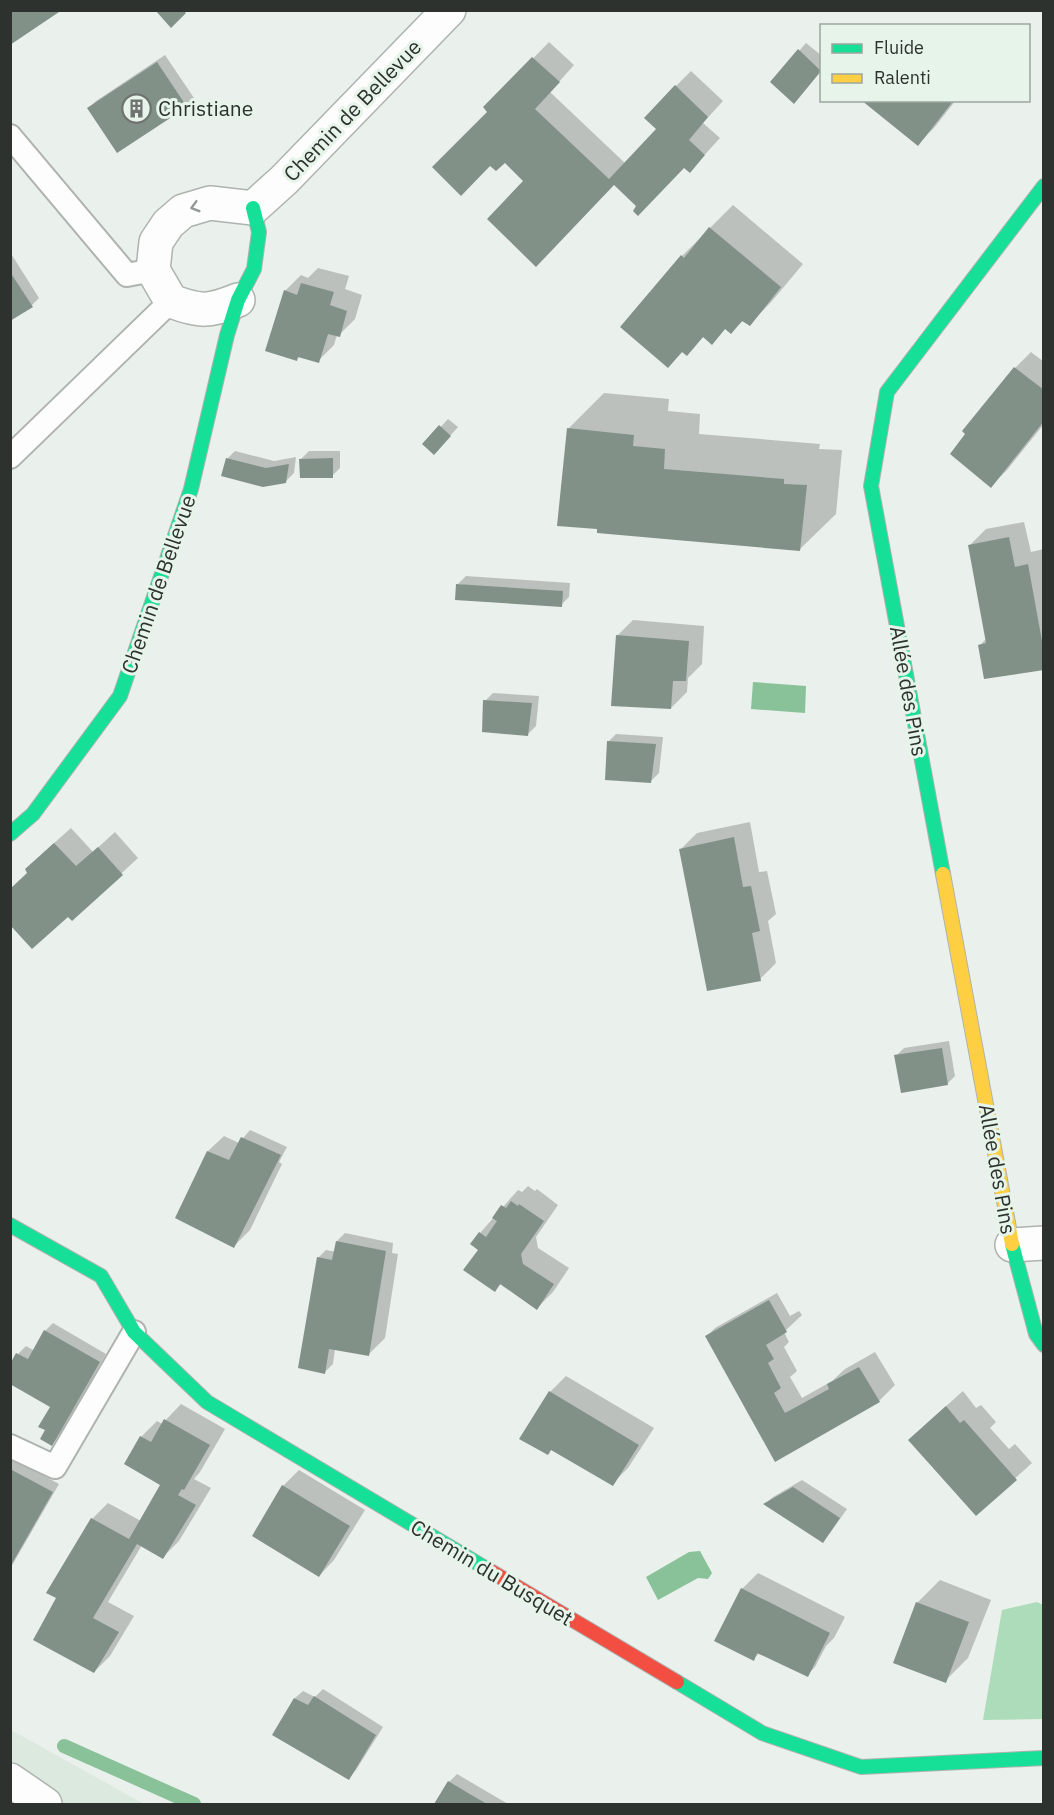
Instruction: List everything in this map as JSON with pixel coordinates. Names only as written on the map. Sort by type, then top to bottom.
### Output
[{"type":"street","name":"Chemin de Bellevue","points":[[10,834],[33,814],[120,696],[191,489],[227,334],[238,300],[254,269],[259,232],[253,208],[284,180],[449,10]]},
{"type":"street","name":"Allée des Pins","points":[[1044,186],[887,392],[871,486],[1028,1244],[1036,1334],[1044,1345]]},
{"type":"street","points":[[238,300],[217,309],[193,309],[171,301],[153,270],[156,242],[168,224],[183,211],[210,203],[253,208]]},
{"type":"street","name":"Chemin du Busquet","points":[[10,1225],[101,1276],[134,1332],[207,1402],[762,1733],[861,1767],[1044,1758]]},
{"type":"street","points":[[10,1780],[45,1804]]},
{"type":"lane","points":[[10,136],[127,275],[153,270]]},
{"type":"lane","points":[[10,457],[171,301]]},
{"type":"lane","points":[[10,1446],[55,1467],[134,1332]]},
{"type":"shaded area","points":[[753,682],[806,686],[805,713],[751,709]]},
{"type":"shaded area","points":[[700,1551],[712,1573],[708,1579],[698,1578],[658,1600],[646,1577],[689,1552]]},
{"type":"shaded area","points":[[1037,1602],[1043,1605],[1043,1719],[983,1720],[1002,1610]]},
{"type":"shaded area","points":[[11,1730],[144,1804],[11,1804]]},
{"type":"building","points":[[10,10],[58,10],[59,12],[10,45]]},
{"type":"building","points":[[155,10],[183,10],[186,13],[171,28]]},
{"type":"building","points":[[798,49],[820,70],[794,104],[770,82]]},
{"type":"building","points":[[532,57],[560,82],[535,109],[609,179],[656,129],[644,118],[675,85],[708,117],[689,140],[705,155],[690,173],[684,168],[638,216],[633,211],[636,206],[614,185],[536,267],[487,219],[523,181],[505,163],[496,171],[490,166],[461,196],[432,167],[487,112],[483,107]]},
{"type":"building","name":"Christiane","points":[[157,62],[187,107],[117,153],[87,108]]},
{"type":"building","points":[[863,102],[952,102],[918,146]]},
{"type":"building","points":[[709,227],[781,287],[750,326],[742,321],[731,334],[725,329],[712,345],[703,337],[687,356],[682,352],[668,368],[620,327],[681,255],[684,258]]},
{"type":"building","points":[[10,272],[33,307],[10,321]]},
{"type":"building","points":[[301,283],[334,292],[330,305],[347,311],[340,337],[328,334],[319,363],[298,357],[297,361],[265,351],[284,290],[297,295]]},
{"type":"building","points":[[1014,367],[1044,390],[1044,421],[991,488],[950,454],[965,434],[962,431]]},
{"type":"building","points":[[439,425],[451,436],[434,455],[422,444]]},
{"type":"building","points":[[567,428],[634,435],[633,446],[665,449],[664,469],[784,479],[784,484],[807,485],[800,551],[597,533],[597,529],[557,526]]},
{"type":"building","points":[[226,458],[266,468],[289,464],[286,483],[263,487],[221,476]]},
{"type":"building","points":[[333,458],[333,478],[300,478],[299,459]]},
{"type":"building","points":[[1009,537],[1015,567],[1028,564],[1044,652],[1044,670],[984,679],[978,645],[986,643],[968,545]]},
{"type":"building","points":[[456,584],[563,591],[562,607],[455,600]]},
{"type":"building","points":[[616,635],[689,641],[686,681],[673,681],[671,709],[611,706]]},
{"type":"building","points":[[483,700],[532,703],[528,736],[482,732]]},
{"type":"building","points":[[607,741],[656,744],[651,783],[605,780]]},
{"type":"building","points":[[734,837],[743,887],[751,886],[760,931],[752,933],[761,981],[707,991],[679,849]]},
{"type":"building","points":[[54,843],[76,866],[98,847],[123,875],[72,921],[68,917],[32,949],[10,925],[10,889],[27,873],[25,869]]},
{"type":"building","points":[[942,1048],[948,1085],[901,1093],[894,1055]]},
{"type":"building","points":[[241,1137],[281,1155],[234,1248],[175,1218],[207,1151],[229,1160]]},
{"type":"building","points":[[511,1201],[544,1221],[521,1254],[523,1264],[554,1284],[537,1310],[500,1284],[495,1292],[463,1270],[478,1250],[470,1244],[479,1232],[486,1237],[497,1221],[492,1218],[501,1205],[506,1208]]},
{"type":"building","points":[[336,1241],[386,1251],[369,1356],[329,1349],[325,1374],[298,1368],[317,1257],[332,1260]]},
{"type":"building","points":[[769,1300],[787,1332],[766,1345],[774,1359],[768,1363],[781,1388],[774,1393],[785,1413],[829,1389],[827,1384],[859,1367],[880,1402],[775,1462],[705,1336]]},
{"type":"building","points":[[44,1330],[100,1362],[52,1446],[40,1439],[45,1430],[38,1427],[50,1407],[10,1384],[10,1364],[16,1353],[28,1359]]},
{"type":"building","points":[[549,1391],[639,1445],[613,1486],[551,1450],[548,1455],[519,1439]]},
{"type":"building","points":[[946,1406],[960,1423],[964,1420],[1017,1480],[976,1516],[908,1440]]},
{"type":"building","points":[[164,1419],[210,1445],[184,1490],[182,1489],[178,1495],[196,1505],[163,1559],[137,1544],[93,1618],[119,1632],[94,1673],[33,1640],[56,1598],[46,1593],[91,1518],[129,1539],[160,1485],[124,1464],[140,1436],[151,1442]]},
{"type":"building","points":[[10,1469],[53,1492],[10,1567]]},
{"type":"building","points":[[282,1485],[350,1526],[319,1577],[252,1536]]},
{"type":"building","points":[[793,1487],[840,1518],[823,1543],[763,1504]]},
{"type":"building","points":[[741,1588],[830,1633],[808,1677],[757,1653],[754,1661],[714,1641]]},
{"type":"building","points":[[916,1602],[969,1622],[946,1683],[893,1663]]},
{"type":"building","points":[[314,1696],[376,1735],[349,1780],[272,1735],[294,1698],[308,1705]]},
{"type":"building","points":[[448,1781],[468,1793],[487,1804],[434,1804]]},
{"type":"waterway","points":[[64,1746],[194,1804]]},
{"type":"traffic: fast","points":[[943,874],[871,486],[887,392],[1044,186]]},
{"type":"traffic: fast","points":[[10,834],[33,814],[120,696],[191,489],[227,335],[238,300],[254,269],[259,232],[253,208]]},
{"type":"traffic: fast","points":[[10,1225],[101,1276],[134,1332],[207,1402],[487,1569]]},
{"type":"traffic: fast","points":[[1012,1244],[1036,1334],[1044,1345]]},
{"type":"traffic: fast","points":[[677,1682],[762,1733],[861,1767],[1044,1758]]},
{"type":"traffic: slow","points":[[943,874],[1012,1244]]},
{"type":"traffic: jam","points":[[487,1569],[677,1682]]},
{"type":"place","name":"Christiane","points":[[137,108]]}]
